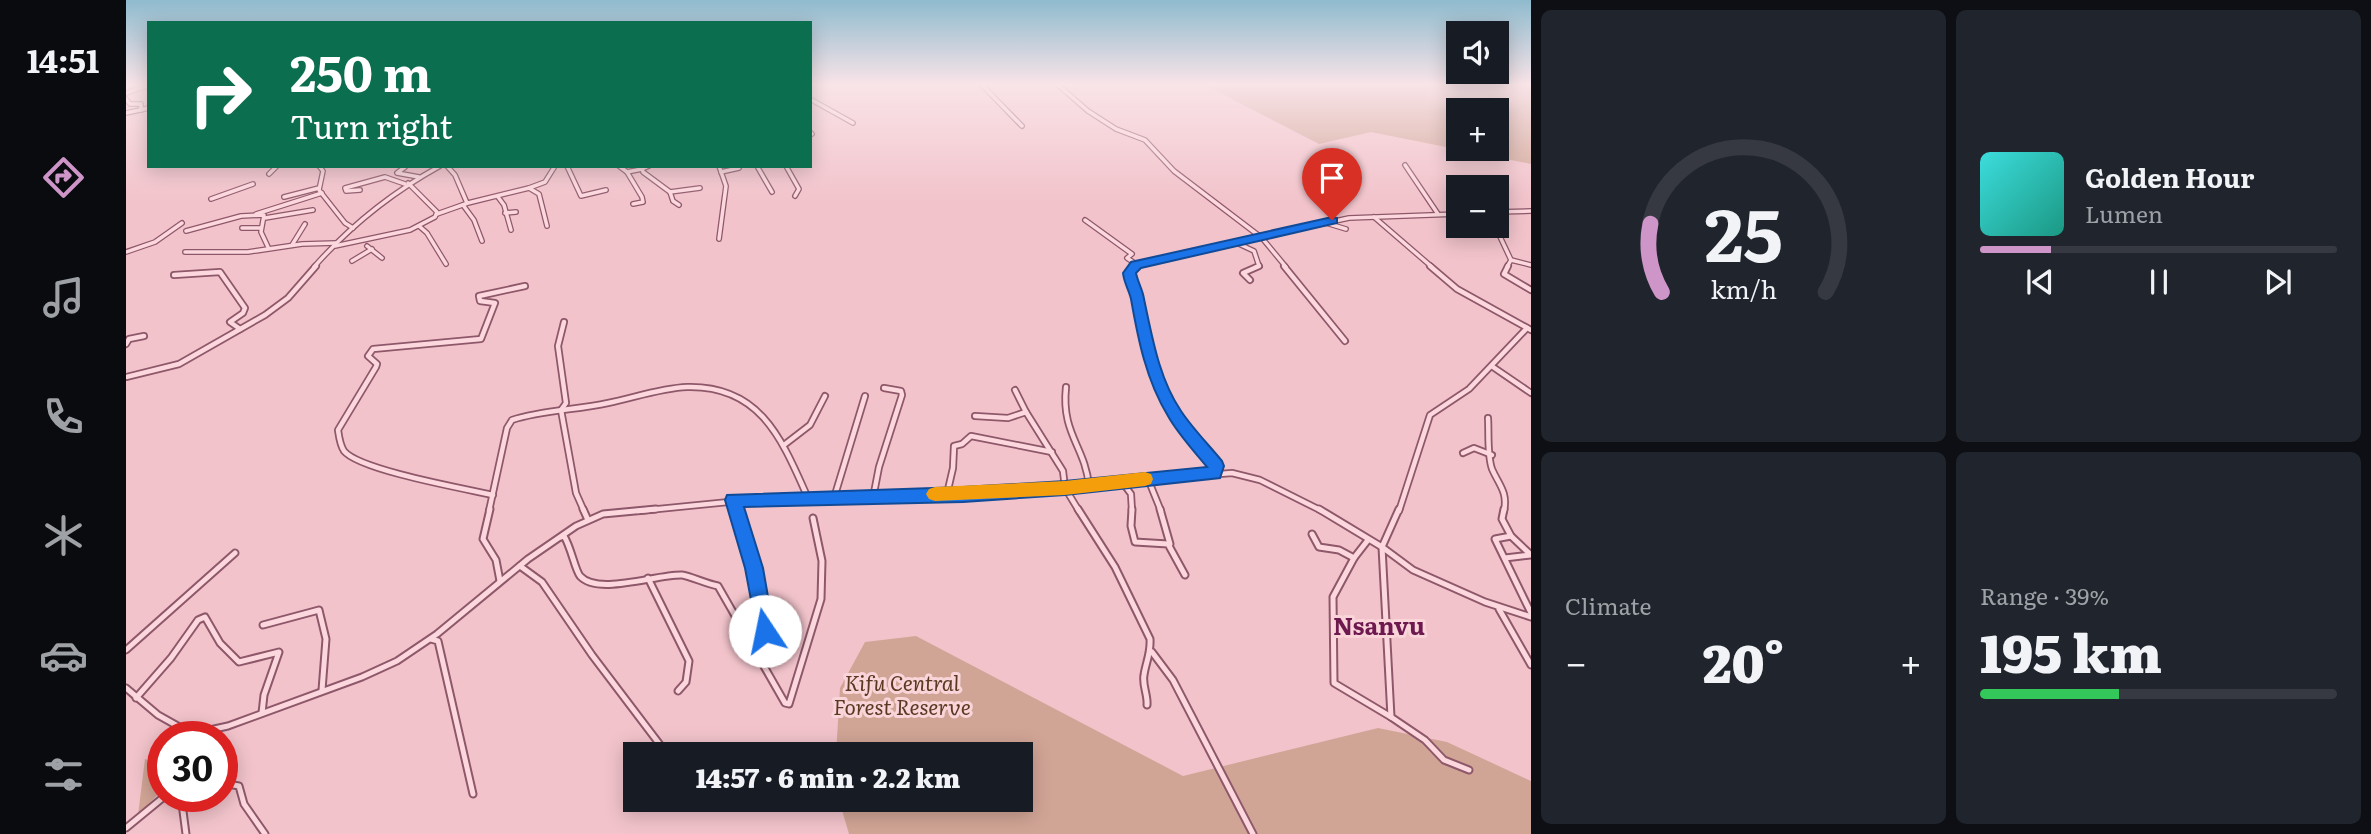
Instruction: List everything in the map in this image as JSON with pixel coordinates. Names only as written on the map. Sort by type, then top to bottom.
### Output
[{"type":"street","points":[[1019,123],[1022,126]]},
{"type":"street","points":[[1107,123],[1145,140],[1174,171],[1262,238],[1345,341]]},
{"type":"street","points":[[1405,164],[1438,215]]},
{"type":"street","points":[[269,174],[275,168]]},
{"type":"street","points":[[320,168],[323,172],[319,188],[345,223],[353,228]]},
{"type":"street","points":[[404,168],[397,173],[420,177]]},
{"type":"street","points":[[126,377],[179,364],[282,302],[335,244],[392,194],[436,168]]},
{"type":"street","points":[[449,168],[455,175],[482,241]]},
{"type":"street","points":[[185,252],[248,252],[268,247],[335,244],[419,226],[437,215],[465,204],[529,188],[545,181],[554,168]]},
{"type":"street","points":[[567,168],[571,181],[583,197],[606,190]]},
{"type":"street","points":[[622,168],[640,190],[644,200],[633,204]]},
{"type":"street","points":[[627,172],[646,168]]},
{"type":"street","points":[[719,239],[726,186],[720,168]]},
{"type":"street","points":[[721,172],[740,168]]},
{"type":"street","points":[[758,168],[772,192]]},
{"type":"street","points":[[787,168],[799,189],[795,196]]},
{"type":"street","points":[[642,170],[670,192],[673,201],[679,205]]},
{"type":"street","points":[[360,190],[346,191],[345,188],[385,177],[407,184],[437,215]]},
{"type":"street","points":[[211,199],[223,193],[237,192],[253,184]]},
{"type":"street","points":[[284,197],[319,188]]},
{"type":"street","points":[[529,188],[539,194],[547,226]]},
{"type":"street","points":[[670,192],[700,188]]},
{"type":"street","points":[[186,231],[256,215],[322,193]]},
{"type":"street","points":[[498,197],[511,230]]},
{"type":"street","points":[[256,215],[264,215],[265,218],[313,210]]},
{"type":"street","points":[[1509,212],[1531,211]]},
{"type":"street","points":[[505,214],[516,212]]},
{"type":"street","points":[[1085,220],[1132,254],[1127,258],[1136,264],[1238,244],[1325,222],[1446,215]]},
{"type":"street","points":[[1374,217],[1457,289],[1529,329],[1493,367],[1447,406],[1430,415],[1404,499],[1382,547],[1391,717]]},
{"type":"street","points":[[265,218],[261,228],[268,247]]},
{"type":"street","points":[[1325,222],[1346,229]]},
{"type":"street","points":[[126,252],[155,242],[182,223]]},
{"type":"street","points":[[291,246],[305,224]]},
{"type":"street","points":[[419,226],[427,233],[446,264]]},
{"type":"street","points":[[242,228],[261,228]]},
{"type":"street","points":[[1501,238],[1511,260]]},
{"type":"street","points":[[1238,244],[1254,251],[1259,266],[1243,272],[1250,280]]},
{"type":"street","points":[[352,261],[370,247],[382,258]]},
{"type":"street","points":[[1511,260],[1531,265]]},
{"type":"street","points":[[1511,260],[1504,274],[1531,290]]},
{"type":"street","points":[[1136,264],[1130,273],[1130,279],[1137,295],[1141,327],[1157,377],[1175,414],[1216,466],[1214,473]]},
{"type":"street","points":[[174,275],[220,272],[245,308],[243,313],[230,322],[240,329]]},
{"type":"street","points":[[493,495],[380,468],[352,457],[342,449],[338,430],[376,365],[368,356],[373,349],[481,339],[495,303],[480,302],[479,296],[525,286]]},
{"type":"street","points":[[561,410],[566,405],[558,346],[564,322]]},
{"type":"street","points":[[126,344],[129,339],[144,337]]},
{"type":"street","points":[[1493,367],[1531,393]]},
{"type":"street","points":[[500,581],[496,560],[483,539],[507,428],[512,420],[686,387],[710,388],[751,403],[765,418],[784,445],[808,498]]},
{"type":"street","points":[[1066,387],[1064,411],[1069,433],[1088,472],[1089,486]]},
{"type":"street","points":[[873,498],[879,467],[902,395],[901,391],[884,388]]},
{"type":"street","points":[[1015,390],[1063,471],[1065,488],[1115,567],[1150,639],[1152,652],[1143,678],[1148,695],[1147,705]]},
{"type":"street","points":[[784,445],[810,425],[825,396]]},
{"type":"street","points":[[834,498],[865,396]]},
{"type":"street","points":[[561,410],[576,493],[588,520]]},
{"type":"street","points":[[975,416],[1008,418],[1026,412]]},
{"type":"street","points":[[1488,418],[1492,468],[1502,484],[1506,500],[1502,519],[1511,536],[1531,555],[1504,558]]},
{"type":"street","points":[[947,494],[953,468],[954,446],[962,444],[971,436],[1052,452]]},
{"type":"street","points":[[1463,453],[1474,448],[1492,455]]},
{"type":"street","points":[[236,721],[373,671],[411,652],[557,538],[588,520],[610,513],[659,510],[733,500],[873,498],[1065,488],[1214,473],[1240,474],[1271,484],[1310,503],[1382,547],[1413,570],[1499,608],[1531,615]]},
{"type":"street","points":[[1148,479],[1164,519],[1170,545],[1185,575]]},
{"type":"street","points":[[1122,482],[1130,486],[1132,493],[1129,520],[1135,542],[1170,545]]},
{"type":"street","points":[[733,500],[754,568],[765,631]]},
{"type":"street","points":[[557,538],[564,536],[572,549],[579,575],[591,584],[613,584],[684,575],[700,583],[718,586],[785,703],[789,704],[821,599],[822,561],[813,518]]},
{"type":"street","points":[[1312,534],[1320,547],[1339,550],[1354,558]]},
{"type":"street","points":[[1511,536],[1495,539],[1531,615]]},
{"type":"street","points":[[1368,540],[1354,558],[1334,597],[1334,683],[1425,740],[1444,760],[1469,770]]},
{"type":"street","points":[[126,650],[235,553]]},
{"type":"street","points":[[520,566],[542,582],[658,742]]},
{"type":"street","points":[[648,578],[689,661],[686,682],[678,691]]},
{"type":"street","points":[[1499,608],[1531,665]]},
{"type":"street","points":[[263,625],[319,610],[323,616],[325,648],[322,691]]},
{"type":"street","points":[[136,698],[171,658],[198,620],[205,617],[220,643],[239,662],[279,652],[264,695],[262,713]]},
{"type":"street","points":[[430,639],[438,641],[472,794]]},
{"type":"street","points":[[1152,652],[1173,680],[1253,834]]},
{"type":"street","points":[[126,688],[136,698],[171,721]]},
{"type":"street","points":[[238,786],[244,804],[265,834]]},
{"type":"street","points":[[126,828],[147,811]]},
{"type":"street","points":[[183,812],[186,834]]},
{"type":"green space","points":[[1278,123],[1446,123],[1446,147],[1371,132],[1319,144]]},
{"type":"green space","points":[[1509,123],[1531,123],[1531,164],[1509,160]]},
{"type":"green space","name":"Kifu Central Forest Reserve","points":[[916,636],[1183,776],[1378,728],[1447,742],[1531,781],[1531,834],[849,834],[843,812],[1033,812],[1033,742],[837,742],[840,688],[865,642]]},
{"type":"green space","points":[[145,759],[147,806],[138,815]]},
{"type":"slow traffic","points":[[935,494],[963,495],[1065,488],[1145,479]]},
{"type":"district","name":"Nsanvu","points":[[1379,627]]},
{"type":"route","points":[[765,631],[754,568],[733,500],[963,495],[1214,473],[1216,466],[1175,414],[1162,390],[1141,327],[1137,295],[1130,273],[1136,264],[1238,244],[1332,220]]}]
